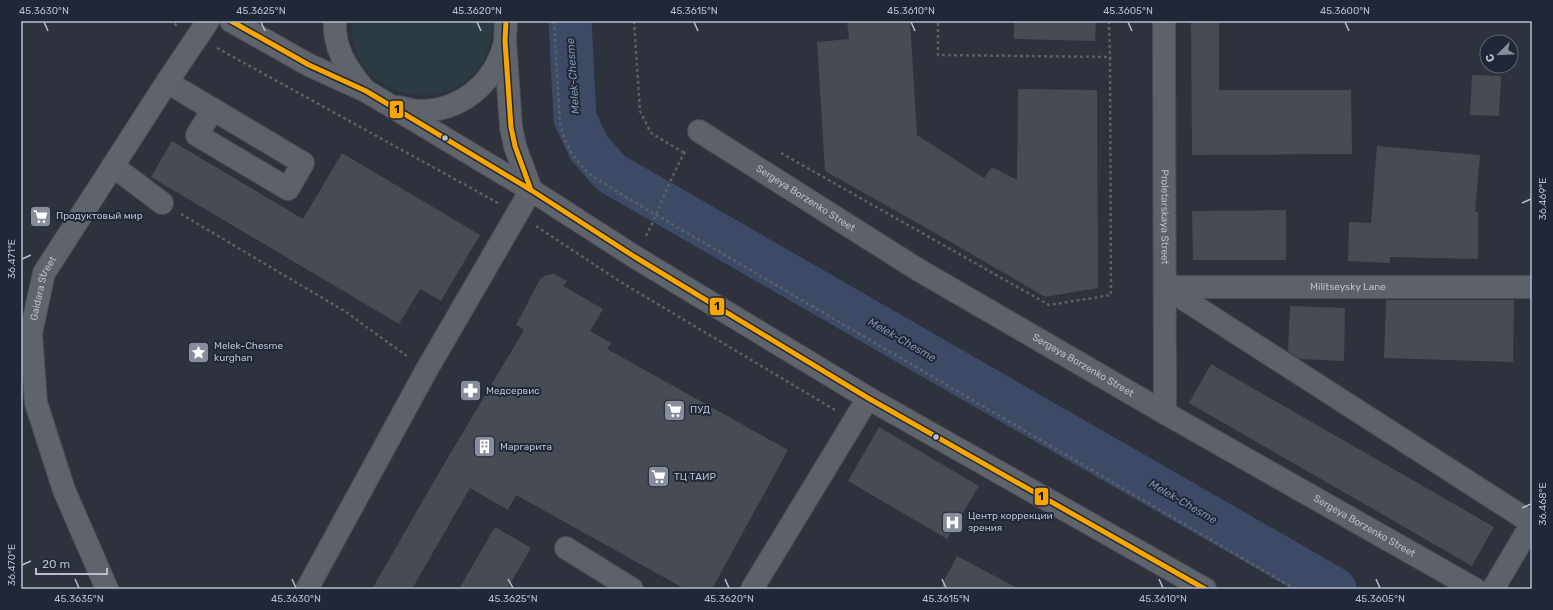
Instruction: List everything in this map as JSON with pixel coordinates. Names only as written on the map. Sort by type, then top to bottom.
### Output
[{"type":"main road","points":[[231,21],[309,65],[366,91],[531,190],[635,257],[868,398],[1206,589]]},
{"type":"main road","points":[[335,21],[338,49],[349,72],[366,91]]},
{"type":"main road","name":"Gaidara Street","points":[[105,588],[64,490],[36,403],[31,333],[44,273],[167,82],[203,29]]},
{"type":"main road","points":[[387,104],[416,111],[446,107],[460,102],[473,93],[489,76],[501,56],[506,31]]},
{"type":"main road","points":[[506,31],[511,127],[515,146],[531,190]]},
{"type":"street","name":"Proletarskaya Street","points":[[1164,21],[1165,413]]},
{"type":"street","points":[[167,82],[212,109]]},
{"type":"street","name":"Sergeya Borzenko Street","points":[[699,131],[917,269],[1165,413],[1475,589]]},
{"type":"street","points":[[113,166],[162,203]]},
{"type":"street","points":[[307,589],[426,371],[531,190]]},
{"type":"street","name":"Militseysky Lane","points":[[1165,287],[1532,287]]},
{"type":"street","points":[[1165,287],[1532,523],[1494,589]]},
{"type":"street","points":[[752,589],[868,398]]},
{"type":"street","points":[[566,548],[632,589]]},
{"type":"path","points":[[169,21],[203,29],[517,213],[619,281],[854,421]]},
{"type":"path","points":[[554,21],[560,123],[565,140],[572,154],[588,173],[624,196],[1295,589]]},
{"type":"path","points":[[634,21],[640,111],[651,133],[684,153]]},
{"type":"path","points":[[938,21],[938,55],[1110,57]]},
{"type":"path","points":[[777,151],[1049,305],[1111,295],[1110,21]]},
{"type":"path","points":[[657,214],[677,166]]},
{"type":"path","points":[[162,203],[346,312],[426,371]]},
{"type":"shaded area","points":[[351,21],[493,21],[492,35],[486,54],[475,72],[463,83],[449,90],[434,94],[418,95],[402,92],[387,86],[374,77],[363,65],[357,54]]},
{"type":"building","points":[[847,21],[910,21],[917,135],[984,178],[992,167],[1017,180],[1018,89],[1097,90],[1098,288],[1045,297],[825,171],[817,42],[849,39]]},
{"type":"building","points":[[1014,21],[1096,21],[1095,41],[1014,39]]},
{"type":"building","points":[[1191,21],[1219,21],[1219,90],[1351,90],[1352,154],[1192,155]]},
{"type":"building","points":[[1472,75],[1501,76],[1499,116],[1470,115]]},
{"type":"building","points":[[172,141],[303,219],[342,153],[480,235],[441,301],[420,289],[399,324],[151,177]]},
{"type":"building","points":[[1377,146],[1480,155],[1475,212],[1478,212],[1478,259],[1390,257],[1390,263],[1348,261],[1349,222],[1371,223]]},
{"type":"building","points":[[1286,210],[1286,260],[1193,260],[1192,211]]},
{"type":"building","points":[[554,274],[567,281],[563,286],[603,309],[590,331],[611,343],[607,349],[788,450],[712,589],[685,589],[516,495],[508,510],[470,488],[412,589],[372,589],[524,330],[516,325],[540,279],[547,275]]},
{"type":"building","points":[[1386,300],[1514,300],[1513,362],[1384,358]]},
{"type":"building","points":[[1290,306],[1345,308],[1344,361],[1300,359],[1288,351]]},
{"type":"building","points":[[1211,364],[1494,527],[1472,566],[1189,403]]},
{"type":"building","points":[[879,427],[979,486],[947,539],[848,481]]},
{"type":"building","points":[[495,527],[531,548],[507,589],[459,589]]},
{"type":"building","points":[[957,556],[1019,589],[940,589]]},
{"type":"waterway","name":"Melek-Chesme","points":[[570,21],[575,118],[589,148],[611,173],[1335,589]]},
{"type":"transit line","name":"1","points":[[231,21],[309,65],[366,91],[531,190],[635,257],[868,398],[1205,589]]},
{"type":"transit line","name":"1","points":[[506,21],[505,41],[511,127],[515,146],[531,190]]},
{"type":"place","name":"Продуктовый мир","points":[[41,216]]},
{"type":"place","name":"Melek-Chesme kurghan","points":[[199,352]]},
{"type":"place","name":"Медсервис","points":[[470,391]]},
{"type":"place","name":"ПУД","points":[[675,410]]},
{"type":"place","name":"Маргарита","points":[[484,447]]},
{"type":"place","name":"ТЦ ТАИР","points":[[659,477]]},
{"type":"place","name":"Центр коррекции зрения","points":[[952,522]]}]
